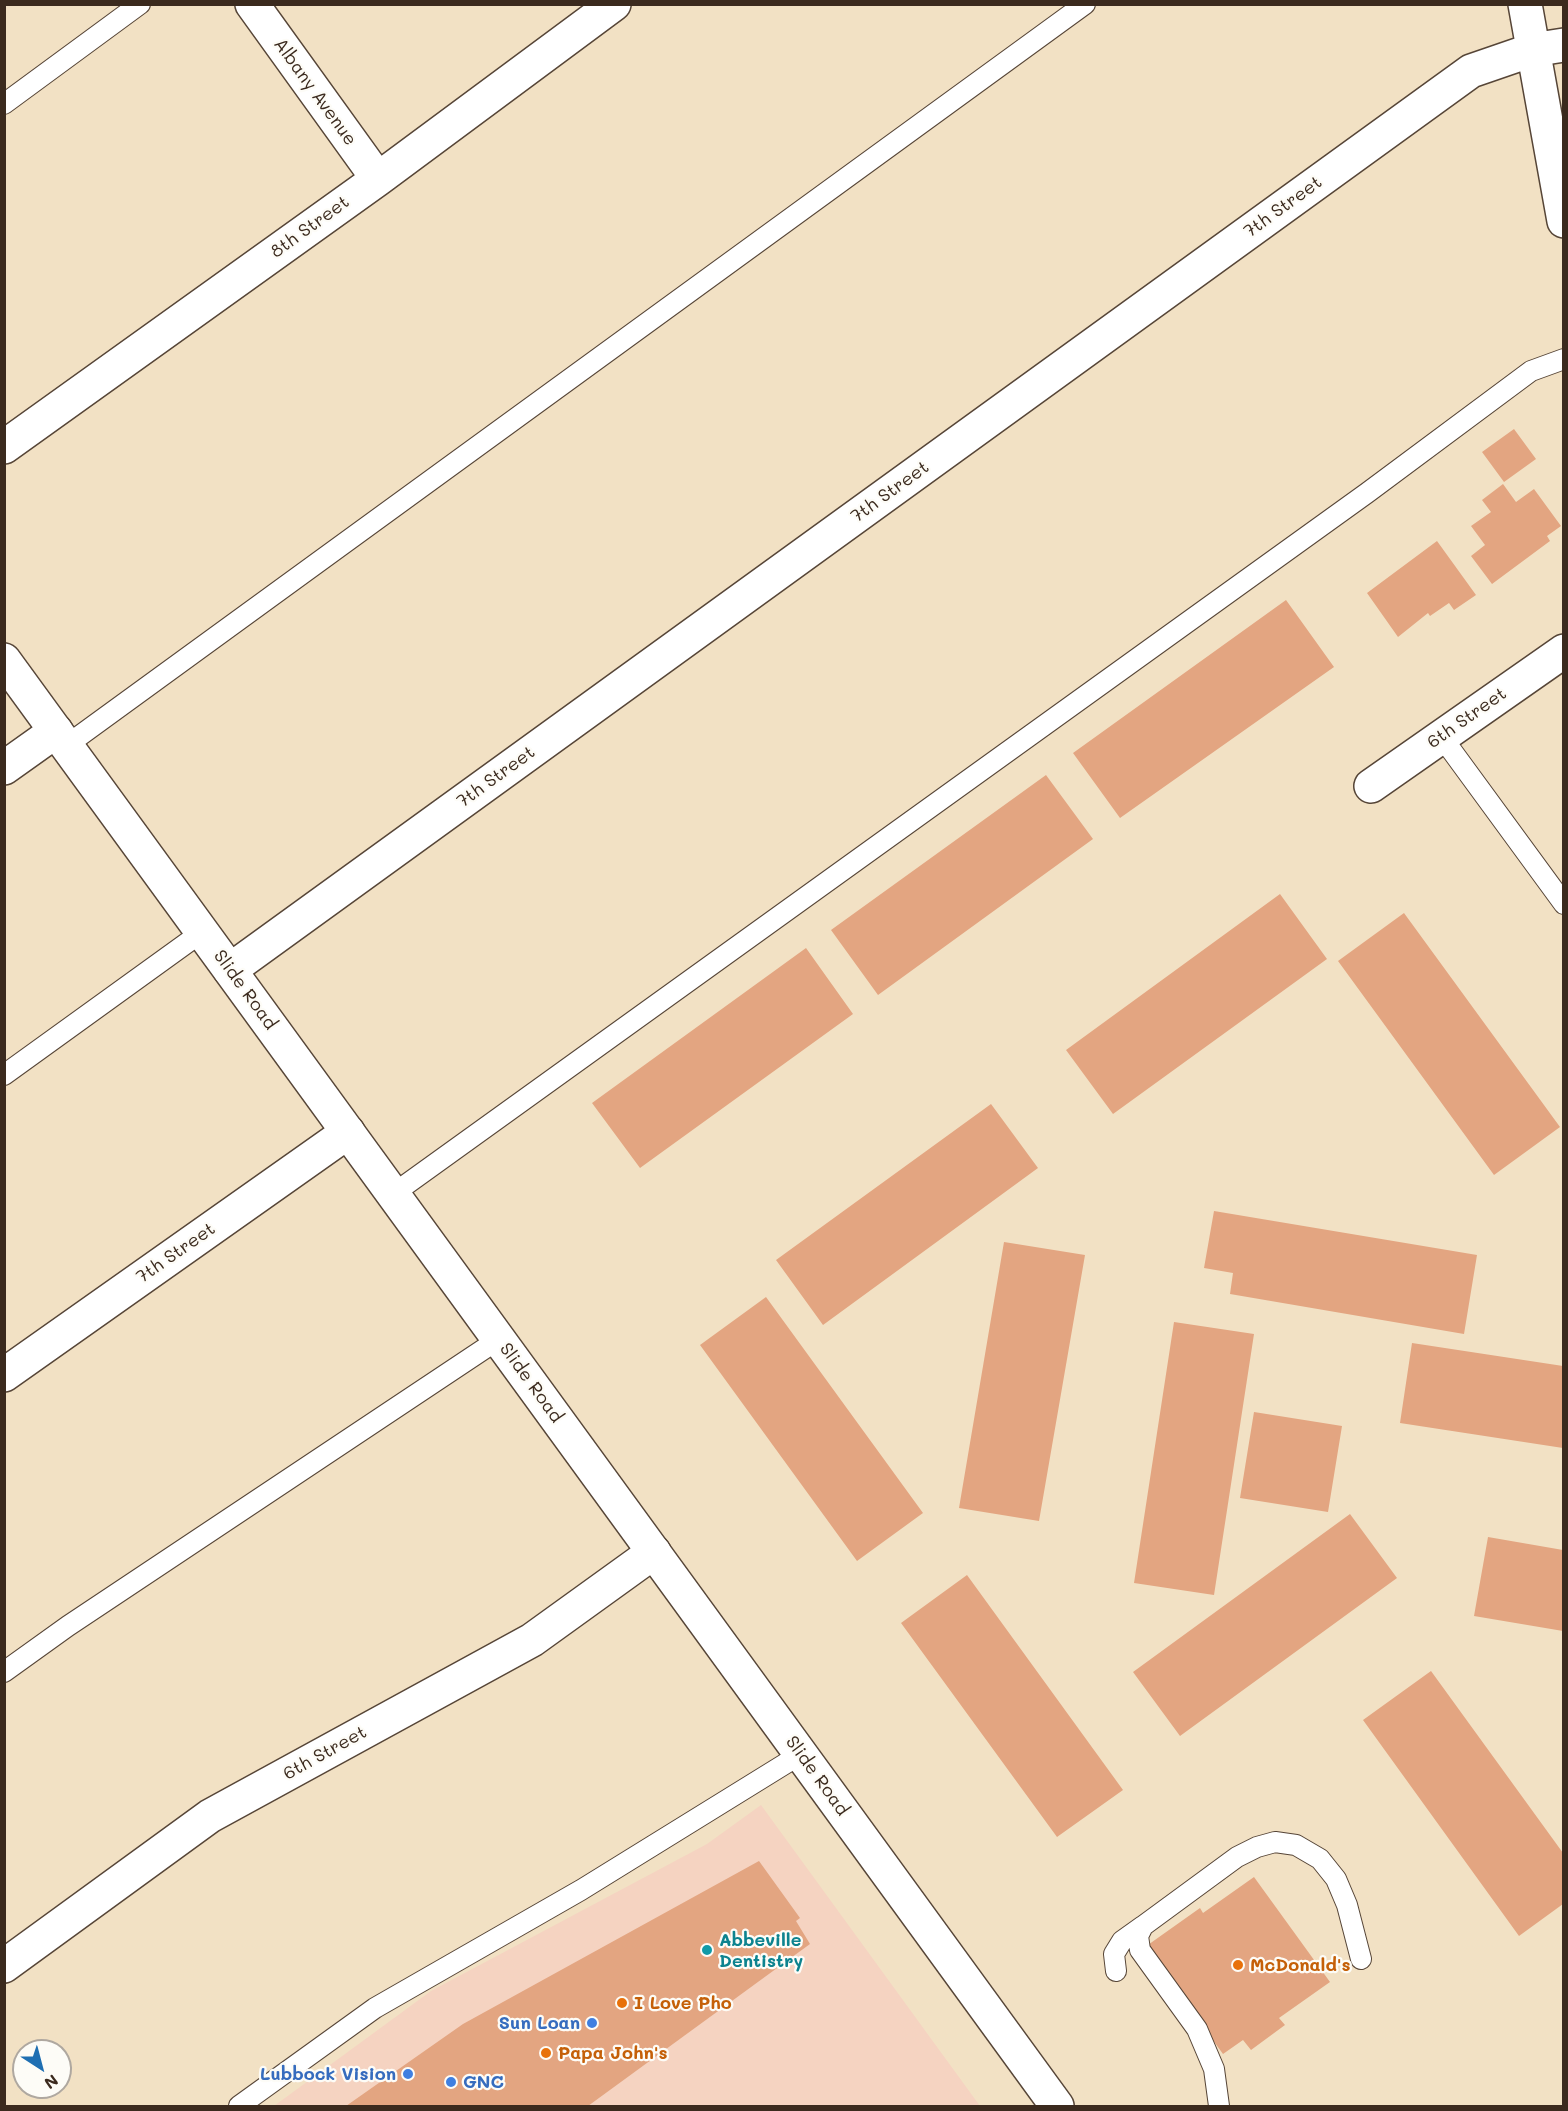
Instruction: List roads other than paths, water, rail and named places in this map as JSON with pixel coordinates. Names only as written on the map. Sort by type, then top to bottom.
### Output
[{"type":"street","name":"Albany Avenue","points":[[252,4],[378,179]]},
{"type":"street","name":"8th Street","points":[[4,447],[378,179],[614,4]]},
{"type":"street","points":[[1525,4],[1548,47],[1563,221]]},
{"type":"street","name":"7th Street","points":[[230,970],[1471,71],[1548,47]]},
{"type":"street","name":"6th Street","points":[[1371,786],[1563,651]]},
{"type":"street","name":"Slide Road","points":[[4,660],[1057,2106]]},
{"type":"street","points":[[4,768],[61,738]]},
{"type":"street","name":"7th Street","points":[[4,1375],[348,1132]]},
{"type":"street","name":"6th Street","points":[[4,1966],[210,1816],[532,1640],[654,1552]]},
{"type":"lane","points":[[4,104],[140,4]]},
{"type":"lane","points":[[61,738],[1085,4]]},
{"type":"lane","points":[[393,1194],[1347,507],[1532,371],[1563,359]]},
{"type":"lane","points":[[1441,736],[1563,904]]},
{"type":"lane","points":[[4,1075],[202,932]]},
{"type":"lane","points":[[4,1672],[68,1626],[499,1340]]},
{"type":"lane","points":[[239,2106],[375,2008],[581,1890],[801,1754]]},
{"type":"lane","points":[[1116,1971],[1114,1954],[1122,1941],[1237,1857],[1257,1846],[1275,1842],[1296,1845],[1320,1859],[1336,1879],[1347,1905],[1361,1959]]},
{"type":"lane","points":[[1143,1926],[1138,1936],[1140,1950],[1197,2029],[1214,2069],[1219,2106]]},
{"type":"place","name":"Abbeville Dentistry","points":[[707,1950]]},
{"type":"place","name":"McDonald's","points":[[1238,1965]]},
{"type":"place","name":"I Love Pho","points":[[622,2003]]},
{"type":"place","name":"Sun Loan","points":[[592,2023]]},
{"type":"place","name":"Papa John's","points":[[546,2053]]},
{"type":"place","name":"Lubbock Vision","points":[[408,2074]]},
{"type":"place","name":"GNC","points":[[451,2082]]}]
